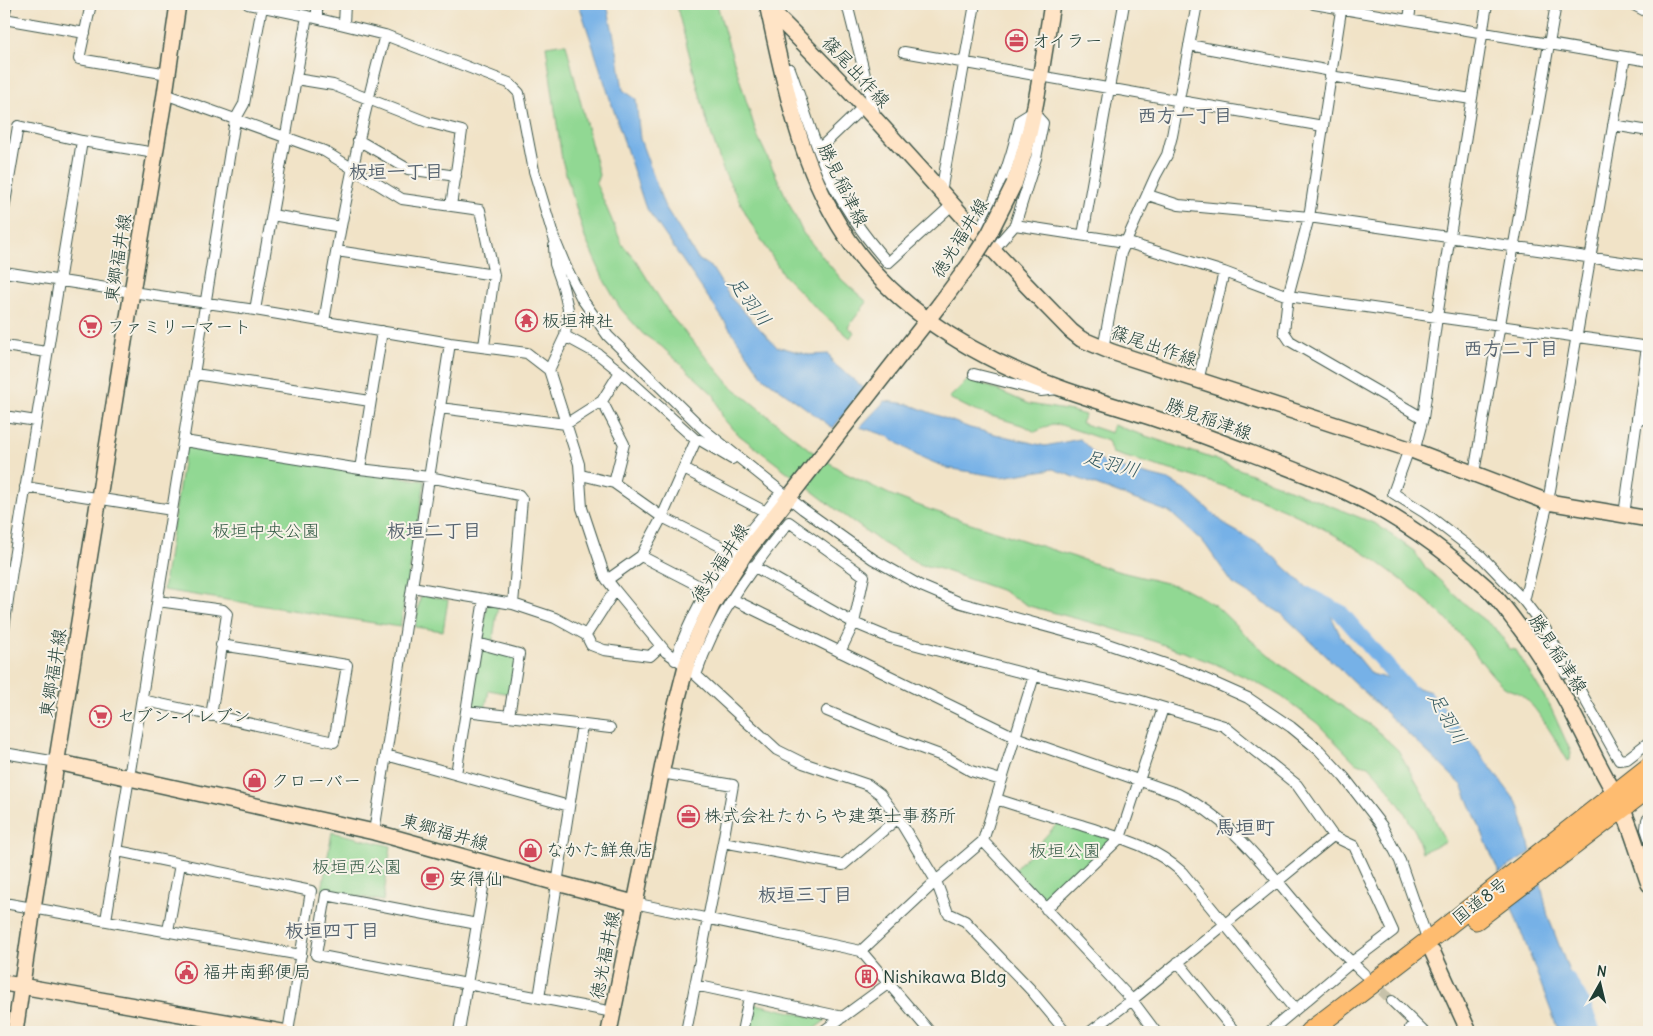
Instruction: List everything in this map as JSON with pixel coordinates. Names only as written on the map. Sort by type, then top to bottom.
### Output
[{"type":"highway","name":"国道8号","points":[[1330,1032],[1431,947],[1614,806],[1648,773]]},
{"type":"highway","name":"国道8号","points":[[1309,1032],[1431,947]]},
{"type":"main road","name":"東郷福井線","points":[[178,4],[57,762],[374,832],[557,884],[634,903]]},
{"type":"main road","name":"徳光福井線","points":[[609,1032],[670,725],[686,667],[712,605],[744,555],[786,498],[940,304],[989,234],[1020,168],[1033,112],[1052,4]]},
{"type":"main road","name":"篠尾出作線","points":[[767,6],[802,41],[1070,331],[1081,339],[1103,349],[1412,451],[1548,502],[1649,519]]},
{"type":"main road","name":"勝見稲津線","points":[[767,6],[794,122],[810,168],[832,214],[855,249],[881,280],[924,324],[1009,368],[1060,388],[1176,425],[1348,493],[1385,512],[1422,535],[1489,590],[1536,649],[1566,698],[1649,884]]},
{"type":"main road","points":[[15,1032],[57,762]]},
{"type":"main road","points":[[1431,947],[1469,1032]]},
{"type":"main road","points":[[4,983],[282,1032]]},
{"type":"street","points":[[7,4],[4,17],[85,33]]},
{"type":"street","points":[[91,4],[79,59],[168,74]]},
{"type":"street","points":[[248,4],[344,24],[385,35],[509,82],[519,92],[534,172],[554,238],[582,299],[608,336],[702,428],[786,498],[873,559],[921,586],[960,603],[1096,640],[1194,674],[1248,698],[1291,727],[1319,750],[1344,777],[1382,826],[1400,861],[1431,947]]},
{"type":"street","points":[[255,310],[296,79],[312,17],[318,4]]},
{"type":"street","points":[[344,24],[345,4]]},
{"type":"street","points":[[847,4],[877,122]]},
{"type":"street","points":[[941,192],[975,4]]},
{"type":"street","points":[[1083,235],[1124,4]]},
{"type":"street","points":[[1103,349],[1121,253],[1167,155],[1197,4]]},
{"type":"street","points":[[1314,4],[1341,6],[1408,20],[1649,61]]},
{"type":"street","points":[[1408,20],[1411,4]]},
{"type":"street","points":[[1486,4],[1423,418],[1412,451],[1393,493],[1425,513],[1474,550],[1524,600],[1546,630],[1619,760],[1627,759],[1649,742]]},
{"type":"street","points":[[1474,474],[1556,4]]},
{"type":"street","points":[[1632,4],[1649,13]]},
{"type":"street","points":[[1341,6],[1308,217],[1288,296],[1284,332],[1290,341],[1423,418]]},
{"type":"street","points":[[106,920],[235,120],[244,104],[262,7]]},
{"type":"street","points":[[324,322],[358,140],[385,35]]},
{"type":"street","points":[[1189,45],[1471,99]]},
{"type":"street","points":[[904,52],[1323,126]]},
{"type":"street","points":[[1524,600],[1548,502],[1625,57]]},
{"type":"street","points":[[782,70],[790,69],[819,149],[838,194],[865,236],[888,263],[953,204]]},
{"type":"street","points":[[296,79],[332,85],[427,122],[462,131],[451,206]]},
{"type":"street","points":[[165,94],[324,151],[352,170],[402,199],[480,210],[494,275],[484,346]]},
{"type":"street","points":[[819,149],[863,107]]},
{"type":"street","points":[[977,232],[990,212],[1004,177],[1020,120],[1033,112],[1044,123],[1042,135],[1015,225],[994,250]]},
{"type":"street","points":[[1613,125],[1649,131]]},
{"type":"street","points":[[4,209],[18,126],[82,141],[155,153]]},
{"type":"street","points":[[358,140],[408,169],[456,176]]},
{"type":"street","points":[[4,629],[9,560],[25,487],[82,141]]},
{"type":"street","points":[[1148,195],[1178,205],[1308,217],[1649,266]]},
{"type":"street","points":[[272,215],[341,227]]},
{"type":"street","points":[[1015,225],[1125,242],[1224,272],[1288,296],[1648,346],[1624,515]]},
{"type":"street","points":[[549,370],[565,336],[568,309],[556,264],[554,238]]},
{"type":"street","points":[[337,251],[494,275]]},
{"type":"street","points":[[4,272],[255,310],[450,343],[526,353],[549,370],[579,464],[582,508],[607,580],[662,646],[777,750],[803,763],[868,785],[880,794],[898,818],[936,881],[948,913],[965,921],[1031,990],[1066,1032]]},
{"type":"street","points":[[1198,381],[1224,272]]},
{"type":"street","points":[[360,469],[382,331]]},
{"type":"street","points":[[565,336],[598,354],[696,440],[700,440],[731,458],[742,461]]},
{"type":"street","points":[[374,832],[450,343]]},
{"type":"street","points":[[4,346],[47,352]]},
{"type":"street","points":[[440,408],[566,424],[602,401],[620,372]]},
{"type":"street","points":[[195,374],[370,401]]},
{"type":"street","points":[[974,374],[1041,392],[1060,388]]},
{"type":"street","points":[[602,401],[624,444],[614,483]]},
{"type":"street","points":[[4,416],[36,421]]},
{"type":"street","points":[[1637,418],[1649,420]]},
{"type":"street","points":[[607,580],[641,556],[662,517],[696,440]]},
{"type":"street","points":[[184,441],[360,469],[430,477],[519,495],[522,499],[513,604]]},
{"type":"street","points":[[684,470],[766,512]]},
{"type":"street","points":[[581,475],[614,483],[662,517],[732,552]]},
{"type":"street","points":[[25,487],[172,510]]},
{"type":"street","points":[[686,667],[686,630],[707,590],[732,552],[766,512],[786,498]]},
{"type":"street","points":[[686,667],[713,631],[753,566],[789,522],[864,576],[854,623],[840,652]]},
{"type":"street","points":[[641,556],[707,590]]},
{"type":"street","points":[[753,566],[854,623],[890,638],[1034,676],[1138,700],[1224,726],[1297,785],[1333,836],[1354,846],[1393,931],[1352,962],[1269,1032]]},
{"type":"street","points":[[412,587],[513,604],[555,618],[586,635],[591,645],[604,650],[650,656],[662,646]]},
{"type":"street","points":[[586,635],[615,590]]},
{"type":"street","points":[[732,598],[1015,737],[1178,794],[1190,800],[1214,815],[1242,840],[1308,918],[1364,974]]},
{"type":"street","points":[[456,774],[484,600]]},
{"type":"street","points":[[158,601],[223,610],[226,614],[211,716]]},
{"type":"street","points":[[1517,624],[1532,635],[1574,680]]},
{"type":"street","points":[[477,643],[519,654],[509,716]]},
{"type":"street","points":[[142,700],[334,742],[347,665],[221,646]]},
{"type":"street","points":[[861,951],[936,881],[983,841],[1034,676]]},
{"type":"street","points":[[1046,909],[1120,838],[1163,708]]},
{"type":"street","points":[[466,711],[610,728]]},
{"type":"street","points":[[827,711],[948,758],[962,767],[1002,780]]},
{"type":"street","points":[[539,998],[582,725]]},
{"type":"street","points":[[4,753],[57,762]]},
{"type":"street","points":[[386,755],[569,806]]},
{"type":"street","points":[[661,773],[733,785],[686,1032]]},
{"type":"street","points":[[996,799],[1149,848],[1166,859],[1182,872],[1295,1010]]},
{"type":"street","points":[[723,842],[843,865],[898,818]]},
{"type":"street","points":[[1649,818],[1646,829],[1649,838]]},
{"type":"street","points":[[1090,1032],[1333,836]]},
{"type":"street","points":[[983,841],[1132,1000],[1156,1032]]},
{"type":"street","points":[[118,851],[311,891],[288,1032]]},
{"type":"street","points":[[168,931],[180,864]]},
{"type":"street","points":[[459,1032],[487,864]]},
{"type":"street","points":[[477,924],[326,895],[316,955],[613,1012]]},
{"type":"street","points":[[4,903],[301,955]]},
{"type":"street","points":[[634,903],[707,920],[861,951],[930,1032]]},
{"type":"street","points":[[1178,962],[1235,1032]]},
{"type":"street","points":[[822,1032],[889,984]]},
{"type":"street","points":[[695,986],[843,1017]]},
{"type":"street","points":[[742,1032],[749,997]]},
{"type":"street","points":[[1392,1001],[1414,1028],[1424,1032]]},
{"type":"green space","points":[[676,4],[717,4],[757,135],[803,233],[842,280],[867,302],[848,327],[854,332],[850,338],[784,276],[752,225],[723,170],[706,118]]},
{"type":"green space","points":[[566,44],[599,175],[596,183],[622,244],[635,259],[670,315],[731,386],[810,450],[845,473],[891,495],[1117,571],[1182,587],[1216,606],[1251,640],[1281,665],[1373,727],[1398,750],[1427,801],[1445,842],[1422,852],[1416,833],[1403,810],[1385,784],[1369,766],[1356,763],[1317,723],[1282,697],[1252,680],[1218,665],[1156,642],[1029,606],[1003,591],[937,568],[921,565],[881,542],[735,432],[723,418],[714,395],[661,346],[643,334],[620,308],[605,282],[585,238],[562,160],[546,46]]},
{"type":"green space","points":[[970,378],[1029,404],[1085,415],[1081,423],[1111,433],[1113,425],[1214,459],[1376,524],[1414,551],[1424,566],[1475,613],[1497,630],[1510,649],[1516,650],[1550,706],[1571,752],[1570,760],[1568,761],[1529,702],[1521,694],[1503,686],[1444,617],[1406,583],[1364,553],[1297,515],[1254,497],[1112,453],[1108,441],[1061,425],[1052,424],[1035,432],[1025,426],[975,411],[949,398]]},
{"type":"green space","name":"板垣中央公園","points":[[186,443],[425,481],[400,627],[163,590]]},
{"type":"green space","points":[[424,595],[448,600],[443,631],[415,627],[420,598]]},
{"type":"green space","points":[[487,604],[498,606],[492,645],[481,642]]},
{"type":"green space","points":[[480,648],[517,657],[510,694],[489,690],[485,710],[470,708]]},
{"type":"green space","name":"板垣公園","points":[[1059,822],[1114,840],[1046,904],[1015,869]]},
{"type":"green space","name":"板垣西公園","points":[[332,832],[391,846],[383,901],[322,890]]},
{"type":"green space","points":[[752,1003],[826,1020],[810,1032],[745,1032]]},
{"type":"water","points":[[579,4],[607,4],[623,90],[636,99],[640,139],[664,205],[698,259],[712,268],[730,297],[776,346],[809,355],[829,354],[833,363],[864,388],[833,428],[763,377],[645,206]]},
{"type":"water","points":[[885,401],[908,404],[970,428],[1045,446],[1080,439],[1105,464],[1169,480],[1189,492],[1227,526],[1261,545],[1326,605],[1340,635],[1372,674],[1431,692],[1519,805],[1531,852],[1499,873],[1462,785],[1282,614],[1233,584],[1205,544],[1171,513],[1053,469],[1001,477],[947,468],[916,455],[888,436],[860,427]]},
{"type":"water","points":[[1541,884],[1548,916],[1592,1032],[1559,1032],[1511,905]]},
{"type":"waterway","name":"足羽川","points":[[1307,595],[1340,612],[1416,700]]},
{"type":"waterway","name":"足羽川","points":[[1568,980],[1582,1004],[1593,1032]]},
{"type":"tunnel","points":[[1371,980],[1392,1001]]},
{"type":"place","name":"オイラー","points":[[1016,41]]},
{"type":"place","name":"板垣神社","points":[[526,321]]},
{"type":"place","name":"ファミリーマート","points":[[91,327]]},
{"type":"place","name":"セブン-イレブン","points":[[101,716]]},
{"type":"place","name":"クローバー","points":[[255,781]]},
{"type":"place","name":"株式会社たからや建築士事務所","points":[[688,816]]},
{"type":"place","name":"なかた鮮魚店","points":[[530,850]]},
{"type":"place","name":"安得仙","points":[[433,879]]},
{"type":"place","name":"福井南郵便局","points":[[187,972]]},
{"type":"place","name":"Nishikawa Bldg","points":[[867,977]]},
{"type":"district","name":"西方一丁目","points":[[1185,115]]},
{"type":"district","name":"板垣一丁目","points":[[396,171]]},
{"type":"district","name":"西方二丁目","points":[[1511,348]]},
{"type":"district","name":"板垣二丁目","points":[[434,530]]},
{"type":"district","name":"馬垣町","points":[[1245,827]]},
{"type":"district","name":"板垣三丁目","points":[[805,894]]},
{"type":"district","name":"板垣四丁目","points":[[332,930]]}]
